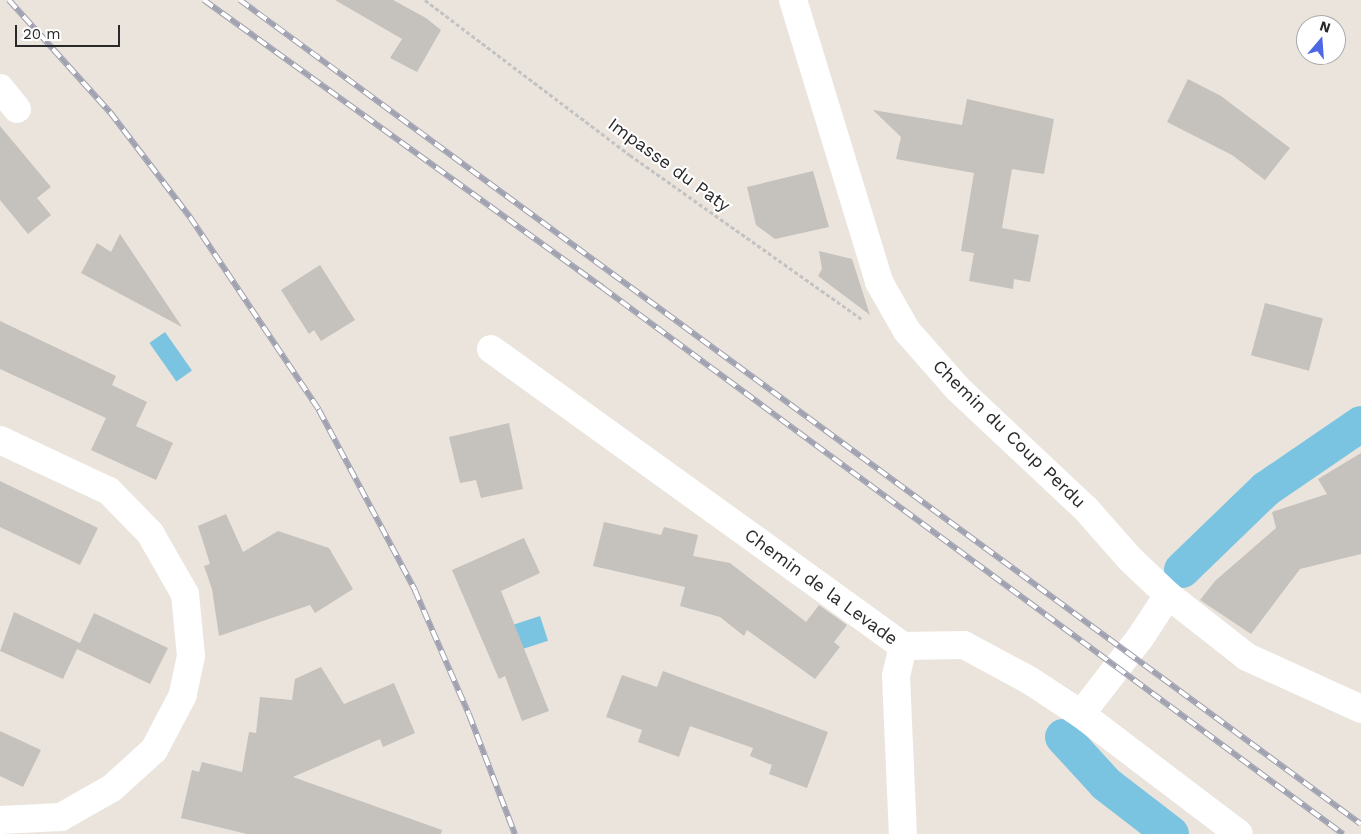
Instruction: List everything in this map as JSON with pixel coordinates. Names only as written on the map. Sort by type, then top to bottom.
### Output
[{"type":"street","name":"Chemin du Coup Perdu","points":[[793,0],[879,282],[907,331],[957,388],[1086,508],[1129,558],[1168,596],[1246,657],[1361,709]]},
{"type":"street","points":[[0,88],[17,109]]},
{"type":"street","name":"Chemin de la Levade","points":[[491,350],[902,646],[964,645],[1030,680],[1081,714],[1238,834]]},
{"type":"street","points":[[0,440],[108,491],[150,533],[185,594],[191,656],[183,695],[154,750],[112,788],[61,817],[0,820]]},
{"type":"street","points":[[1081,714],[1140,638],[1168,596]]},
{"type":"street","points":[[902,646],[896,676],[903,834]]},
{"type":"path","name":"Impasse du Paty","points":[[425,0],[813,286],[870,324],[907,331]]},
{"type":"water","points":[[165,332],[192,371],[176,381],[149,343]]},
{"type":"water","points":[[540,616],[548,641],[498,657],[490,632]]},
{"type":"building","points":[[335,0],[393,0],[426,18],[441,30],[417,72],[390,58],[402,39]]},
{"type":"building","points":[[1188,79],[1221,96],[1290,148],[1265,180],[1232,155],[1167,122]]},
{"type":"building","points":[[967,99],[1054,119],[1044,174],[1012,169],[1002,228],[1039,235],[1030,282],[1014,279],[1013,289],[969,281],[974,253],[961,251],[974,173],[896,159],[901,137],[873,110],[962,125]]},
{"type":"building","points":[[0,126],[51,187],[37,198],[51,215],[28,234],[0,200]]},
{"type":"building","points":[[813,171],[829,227],[775,239],[756,225],[747,187]]},
{"type":"building","points":[[120,234],[182,327],[81,273],[97,243],[111,252]]},
{"type":"building","points":[[819,251],[852,259],[870,315],[818,276],[822,269]]},
{"type":"building","points":[[320,265],[355,320],[321,341],[314,330],[309,334],[281,290]]},
{"type":"building","points":[[1265,303],[1323,319],[1309,371],[1251,355]]},
{"type":"building","points":[[0,321],[116,376],[112,385],[147,402],[136,426],[173,443],[156,480],[91,450],[106,418],[0,369]]},
{"type":"building","points":[[509,423],[523,489],[481,498],[476,480],[460,483],[449,437]]},
{"type":"building","points":[[1361,453],[1361,554],[1300,569],[1251,634],[1200,600],[1215,581],[1276,528],[1272,512],[1327,494],[1318,479]]},
{"type":"building","points":[[0,481],[98,528],[80,565],[0,527]]},
{"type":"building","points":[[226,514],[243,552],[278,531],[329,548],[353,589],[315,613],[310,605],[219,636],[212,589],[204,566],[210,564],[198,526]]},
{"type":"building","points":[[604,522],[661,535],[664,527],[698,535],[693,556],[730,563],[806,622],[819,605],[847,625],[834,642],[840,647],[815,679],[747,630],[744,636],[720,617],[680,606],[685,587],[593,566]]},
{"type":"building","points":[[524,538],[540,573],[501,591],[549,711],[522,721],[505,676],[499,679],[452,570]]},
{"type":"building","points":[[14,612],[80,643],[94,613],[168,648],[150,684],[77,649],[63,679],[0,651]]},
{"type":"building","points":[[321,667],[344,704],[394,683],[415,733],[383,747],[380,739],[293,777],[442,830],[441,834],[247,834],[181,818],[192,770],[199,772],[202,762],[242,772],[249,732],[256,733],[260,697],[292,700],[295,679]]},
{"type":"building","points":[[663,671],[828,732],[807,788],[769,774],[772,765],[750,756],[753,748],[690,726],[679,757],[638,742],[642,730],[606,717],[622,675],[657,687]]},
{"type":"building","points":[[0,731],[41,750],[23,787],[0,776]]},
{"type":"waterway","points":[[1182,570],[1266,489],[1361,424]]},
{"type":"waterway","points":[[1063,737],[1106,784],[1171,834]]},
{"type":"railway","points":[[9,0],[110,112],[190,217],[319,410],[415,590],[469,714],[515,834]]},
{"type":"railway","points":[[204,0],[603,288],[1343,834]]},
{"type":"railway","points":[[240,0],[1361,824]]}]
